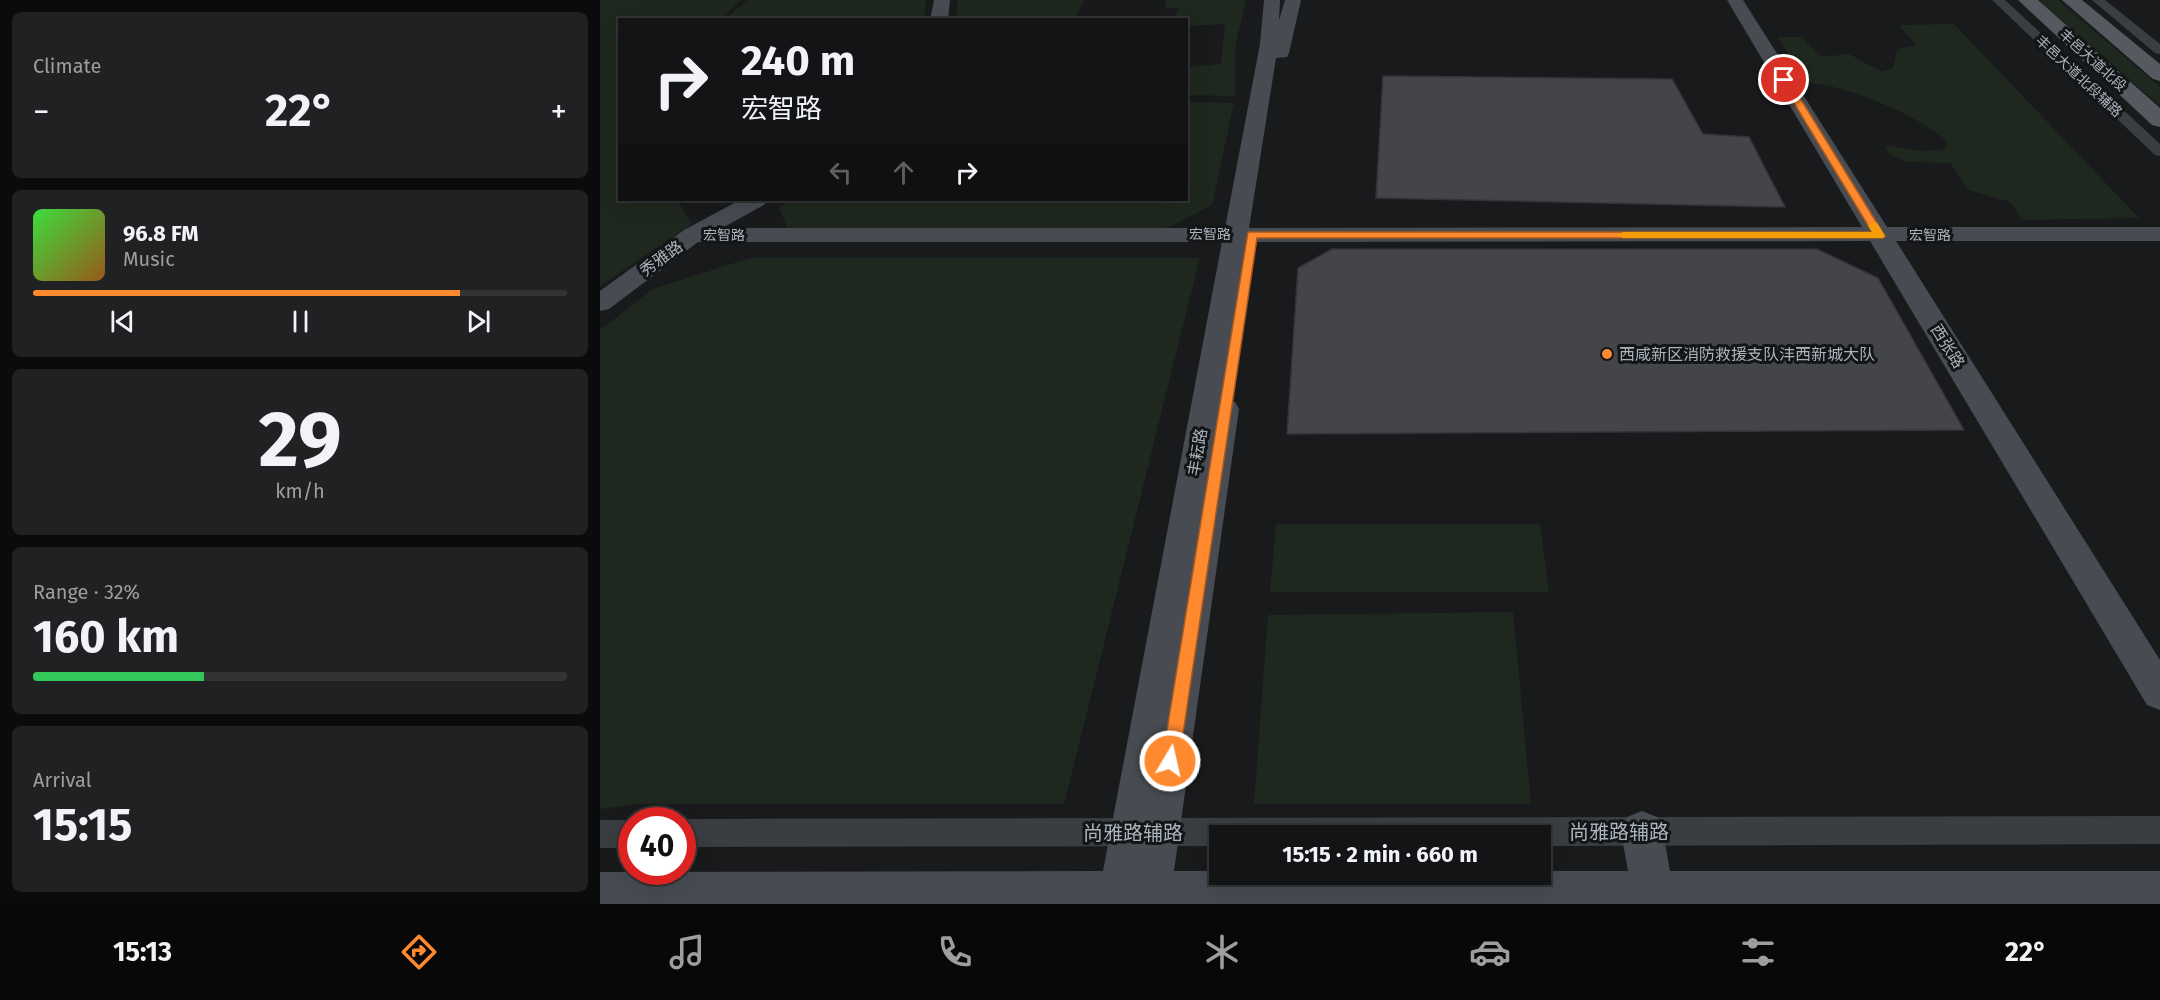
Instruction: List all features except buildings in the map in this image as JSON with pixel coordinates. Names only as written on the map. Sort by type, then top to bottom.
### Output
[{"type":"main road","name":"丰邑大道北段","points":[[2026,0],[2160,120]]},
{"type":"main road","name":"丰邑大道北段","points":[[2071,0],[2160,75]]},
{"type":"street","points":[[939,18],[942,0]]},
{"type":"street","name":"丰耘路","points":[[1134,898],[1243,234],[1269,44],[1272,0]]},
{"type":"street","name":"丰耘路","points":[[1243,234],[1283,34],[1293,0]]},
{"type":"street","name":"西张路","points":[[1735,0],[2160,693]]},
{"type":"street","name":"丰邑大道北段辅路","points":[[1998,0],[2160,152]]},
{"type":"street","points":[[2098,0],[2160,50]]},
{"type":"street","name":"秀雅路","points":[[600,303],[692,236],[754,201]]},
{"type":"street","name":"宏智路","points":[[692,236],[2160,234]]},
{"type":"street","name":"尚雅路辅路","points":[[696,833],[2160,830]]},
{"type":"street","points":[[1642,832],[1653,892]]},
{"type":"street","points":[[600,834],[618,834]]},
{"type":"street","points":[[600,893],[1134,898],[1653,892],[2160,892]]},
{"type":"green space","points":[[600,0],[741,0],[721,18],[618,18],[618,201],[678,201],[692,224],[600,286]]},
{"type":"green space","points":[[747,0],[926,0],[924,18],[727,18]]},
{"type":"green space","points":[[958,0],[1084,0],[1075,18],[956,18]]},
{"type":"green space","points":[[1166,0],[1246,0],[1235,47],[1235,96],[1188,95],[1188,67],[1221,64],[1225,24],[1188,26],[1188,18],[1137,18],[1175,16],[1179,9],[1165,8]]},
{"type":"green space","points":[[2039,0],[2058,0],[2160,87],[2160,106]]},
{"type":"green space","points":[[1954,24],[2139,218],[2022,220],[2010,202],[1969,190],[1950,163],[1908,162],[1890,155],[1885,145],[1919,151],[1942,150],[1948,143],[1921,123],[1882,103],[1840,89],[1807,83],[1777,37],[1801,37],[1822,57],[1849,54],[1882,72],[1893,68],[1897,49],[1916,45],[1899,25]]},
{"type":"green space","points":[[1188,102],[1234,103],[1212,205],[1159,232],[789,232],[779,208],[790,201],[1188,201]]},
{"type":"green space","points":[[750,258],[1200,258],[1064,804],[639,804],[600,809],[600,330],[653,289]]},
{"type":"green space","points":[[1276,524],[1540,524],[1549,592],[1270,592]]},
{"type":"green space","points":[[1513,612],[1531,804],[1254,804],[1268,615]]},
{"type":"slow traffic","points":[[1623,235],[1880,236],[1873,225]]},
{"type":"place","name":"西咸新区消防救援支队沣西新城大队","points":[[1607,354]]},
{"type":"route","points":[[1170,761],[1252,234],[1880,236],[1784,80]]}]
